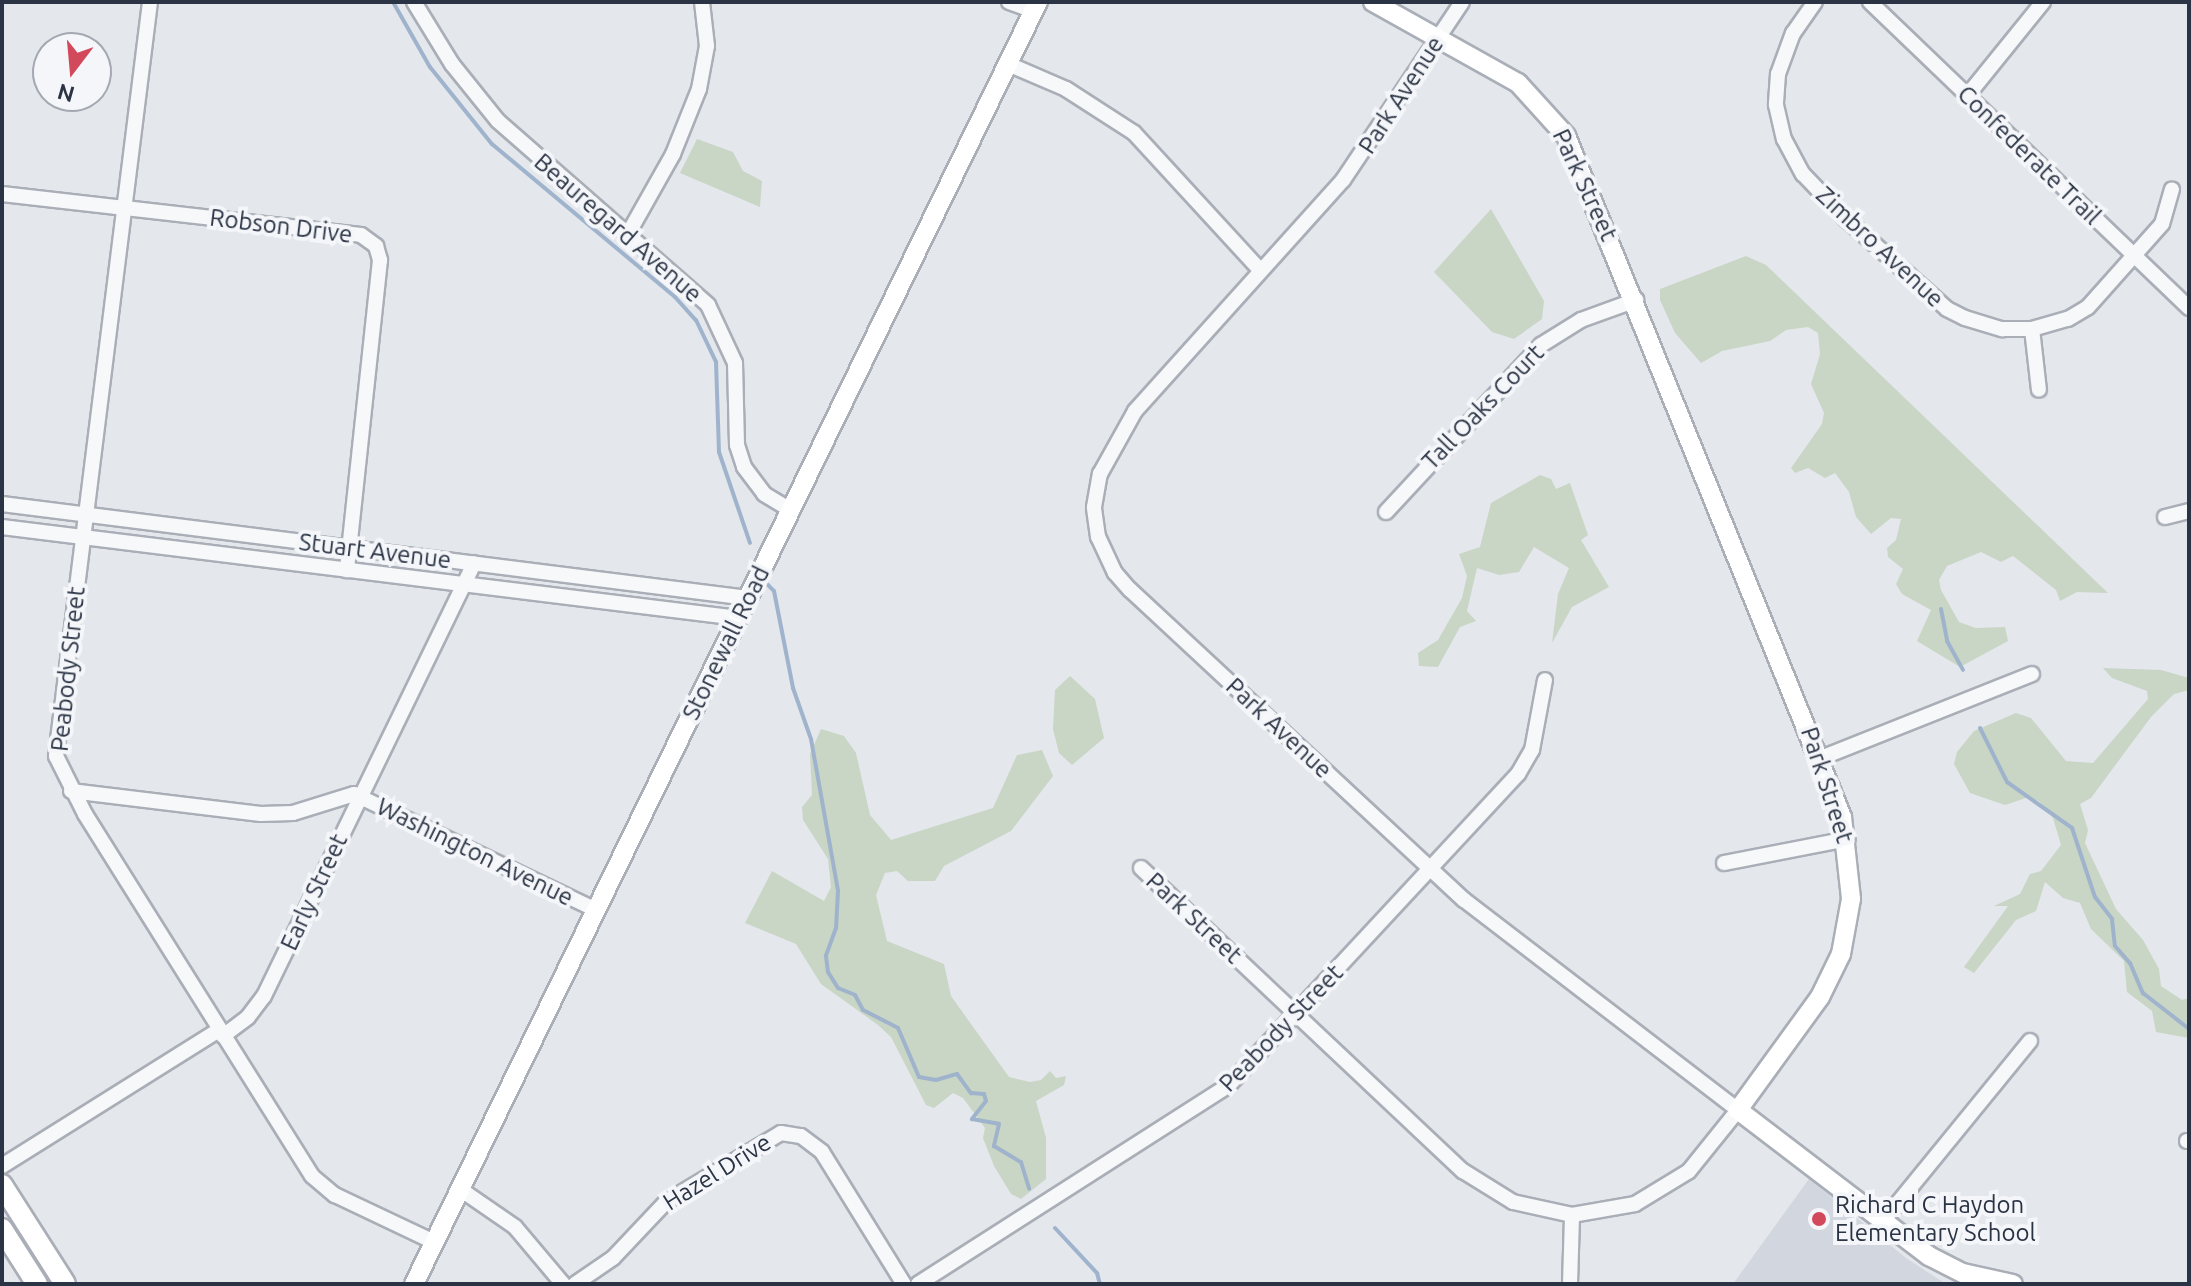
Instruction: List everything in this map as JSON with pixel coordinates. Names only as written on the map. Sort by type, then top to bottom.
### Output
[{"type":"main road","points":[[2,1185],[65,1284]]},
{"type":"main road","points":[[2,1229],[37,1284]]},
{"type":"street","name":"Peabody Street","points":[[150,2],[126,208],[55,742],[71,791],[221,1033],[322,1186],[434,1242]]},
{"type":"street","name":"Beauregard Avenue","points":[[414,2],[452,64],[498,121],[694,288],[718,320],[737,372],[737,445],[744,467],[764,494],[791,510]]},
{"type":"street","points":[[628,234],[673,154],[699,89],[707,46],[702,2]]},
{"type":"street","points":[[1009,2],[1036,6]]},
{"type":"street","name":"Park Street","points":[[1141,868],[1478,1182],[1513,1202],[1572,1215],[1614,1210],[1671,1185],[1705,1154],[1820,997],[1841,954],[1851,899],[1848,839],[1821,758],[1578,157],[1552,116],[1518,83],[1373,2]]},
{"type":"street","name":"Park Avenue","points":[[1462,2],[1343,180],[1259,269],[1135,411],[1100,474],[1094,507],[1098,537],[1115,573],[1130,590],[1430,869],[1598,1005],[1945,1266],[2013,1284]]},
{"type":"street","name":"Zimbro Avenue","points":[[1815,2],[1793,33],[1776,86],[1784,139],[1803,174],[1876,248],[1947,309],[1983,325],[2032,329],[2068,319],[2088,307],[2162,224],[2172,189]]},
{"type":"street","name":"Confederate Trail","points":[[1870,2],[2189,308]]},
{"type":"street","points":[[1967,96],[2043,2]]},
{"type":"street","name":"Stonewall Road","points":[[414,1284],[1036,6]]},
{"type":"street","points":[[1008,64],[1066,89],[1134,133],[1259,269]]},
{"type":"street","name":"Robson Drive","points":[[2,194],[361,235],[376,246],[380,260],[347,570]]},
{"type":"street","name":"Tall Oaks Court","points":[[1386,512],[1541,345],[1581,320],[1636,300]]},
{"type":"street","points":[[2032,329],[2039,390]]},
{"type":"street","name":"Stuart Avenue","points":[[2,504],[748,598]]},
{"type":"street","points":[[2165,517],[2189,511]]},
{"type":"street","name":"Stuart Avenue","points":[[2,527],[738,618]]},
{"type":"street","name":"Early Street","points":[[2,1166],[248,1017],[264,996],[474,563]]},
{"type":"street","points":[[1821,758],[2032,674]]},
{"type":"street","name":"Peabody Street","points":[[918,1284],[1212,1100],[1296,1014],[1527,762],[1545,680]]},
{"type":"street","name":"Washington Avenue","points":[[71,791],[261,814],[293,813],[359,795],[596,910]]},
{"type":"street","points":[[1724,863],[1848,839]]},
{"type":"street","points":[[1884,1220],[2030,1041]]},
{"type":"street","name":"Hazel Drive","points":[[575,1284],[613,1258],[666,1202],[781,1133],[801,1136],[822,1152],[904,1284]]},
{"type":"street","points":[[460,1189],[515,1227],[563,1284]]},
{"type":"street","points":[[1570,1284],[1572,1215]]},
{"type":"shaded area","name":"Richard C Haydon Elementary School","points":[[1809,1179],[1906,1258],[1946,1284],[1733,1284]]},
{"type":"green space","points":[[697,139],[733,152],[743,171],[762,181],[760,207],[680,173]]},
{"type":"green space","points":[[1491,209],[1544,301],[1542,319],[1514,339],[1492,332],[1434,272]]},
{"type":"green space","points":[[1746,256],[1766,265],[2108,593],[2077,592],[2060,601],[2056,590],[2013,556],[2001,562],[1981,552],[1947,566],[1939,580],[1941,590],[1959,622],[1976,628],[2005,627],[2008,641],[1960,667],[1917,641],[1931,610],[1902,594],[1896,584],[1903,569],[1888,557],[1887,548],[1896,540],[1901,519],[1891,518],[1871,534],[1856,517],[1849,492],[1835,473],[1825,478],[1808,468],[1795,473],[1791,468],[1822,424],[1824,413],[1811,384],[1820,354],[1818,333],[1808,327],[1786,330],[1770,341],[1722,351],[1701,363],[1675,333],[1660,300],[1660,289]]},
{"type":"green space","points":[[1540,475],[1551,479],[1556,489],[1570,483],[1588,535],[1581,540],[1609,587],[1572,607],[1552,643],[1558,594],[1569,568],[1534,547],[1519,572],[1499,575],[1477,568],[1467,611],[1476,621],[1460,627],[1438,667],[1419,666],[1418,653],[1438,640],[1462,598],[1467,576],[1459,554],[1480,547],[1491,503]]},
{"type":"green space","points":[[2103,668],[2161,670],[2189,678],[2189,690],[2174,694],[2151,717],[2091,798],[2080,804],[2088,830],[2085,843],[2116,909],[2143,940],[2159,969],[2161,986],[2182,1000],[2189,998],[2189,1038],[2156,1032],[2152,1011],[2127,992],[2124,961],[2091,929],[2080,903],[2063,898],[2045,882],[2036,911],[2016,920],[1974,973],[1964,967],[2008,906],[1994,906],[2020,894],[2030,874],[2041,871],[2061,845],[2053,818],[2040,802],[2029,797],[2005,805],[1970,793],[1954,764],[1957,752],[1974,731],[2016,713],[2031,718],[2066,761],[2093,763],[2148,699],[2147,691],[2112,678]]},
{"type":"green space","points":[[1070,676],[1095,699],[1104,738],[1072,765],[1059,753],[1053,729],[1055,690]]},
{"type":"green space","points":[[821,729],[844,736],[856,753],[870,815],[891,840],[993,808],[1017,755],[1042,750],[1053,776],[1011,831],[944,866],[935,881],[908,881],[897,871],[885,873],[876,895],[887,941],[944,964],[951,996],[1009,1077],[1030,1082],[1041,1080],[1050,1071],[1056,1078],[1066,1076],[1064,1085],[1036,1101],[1046,1138],[1046,1179],[1021,1199],[1011,1194],[994,1166],[983,1138],[985,1128],[963,1098],[953,1093],[934,1108],[926,1105],[891,1037],[821,984],[796,944],[745,923],[772,871],[824,901],[831,887],[828,859],[803,820],[802,807],[812,795],[810,754]]},
{"type":"waterway","points":[[393,2],[430,67],[492,144],[675,297],[696,320],[716,362],[719,452],[750,543]]},
{"type":"waterway","points":[[767,584],[774,591],[793,688],[811,739],[838,891],[836,928],[826,956],[828,972],[838,988],[855,995],[863,1010],[898,1028],[919,1077],[936,1080],[957,1074],[971,1093],[984,1094],[986,1101],[972,1119],[999,1124],[994,1146],[1021,1162],[1029,1189]]},
{"type":"waterway","points":[[1941,609],[1947,641],[1963,670]]},
{"type":"waterway","points":[[1980,728],[2007,782],[2072,828],[2095,897],[2112,919],[2115,946],[2130,963],[2143,993],[2189,1029]]},
{"type":"waterway","points":[[1055,1228],[1097,1273],[1100,1284]]},
{"type":"place","name":"Richard C Haydon Elementary School","points":[[1819,1219]]}]
